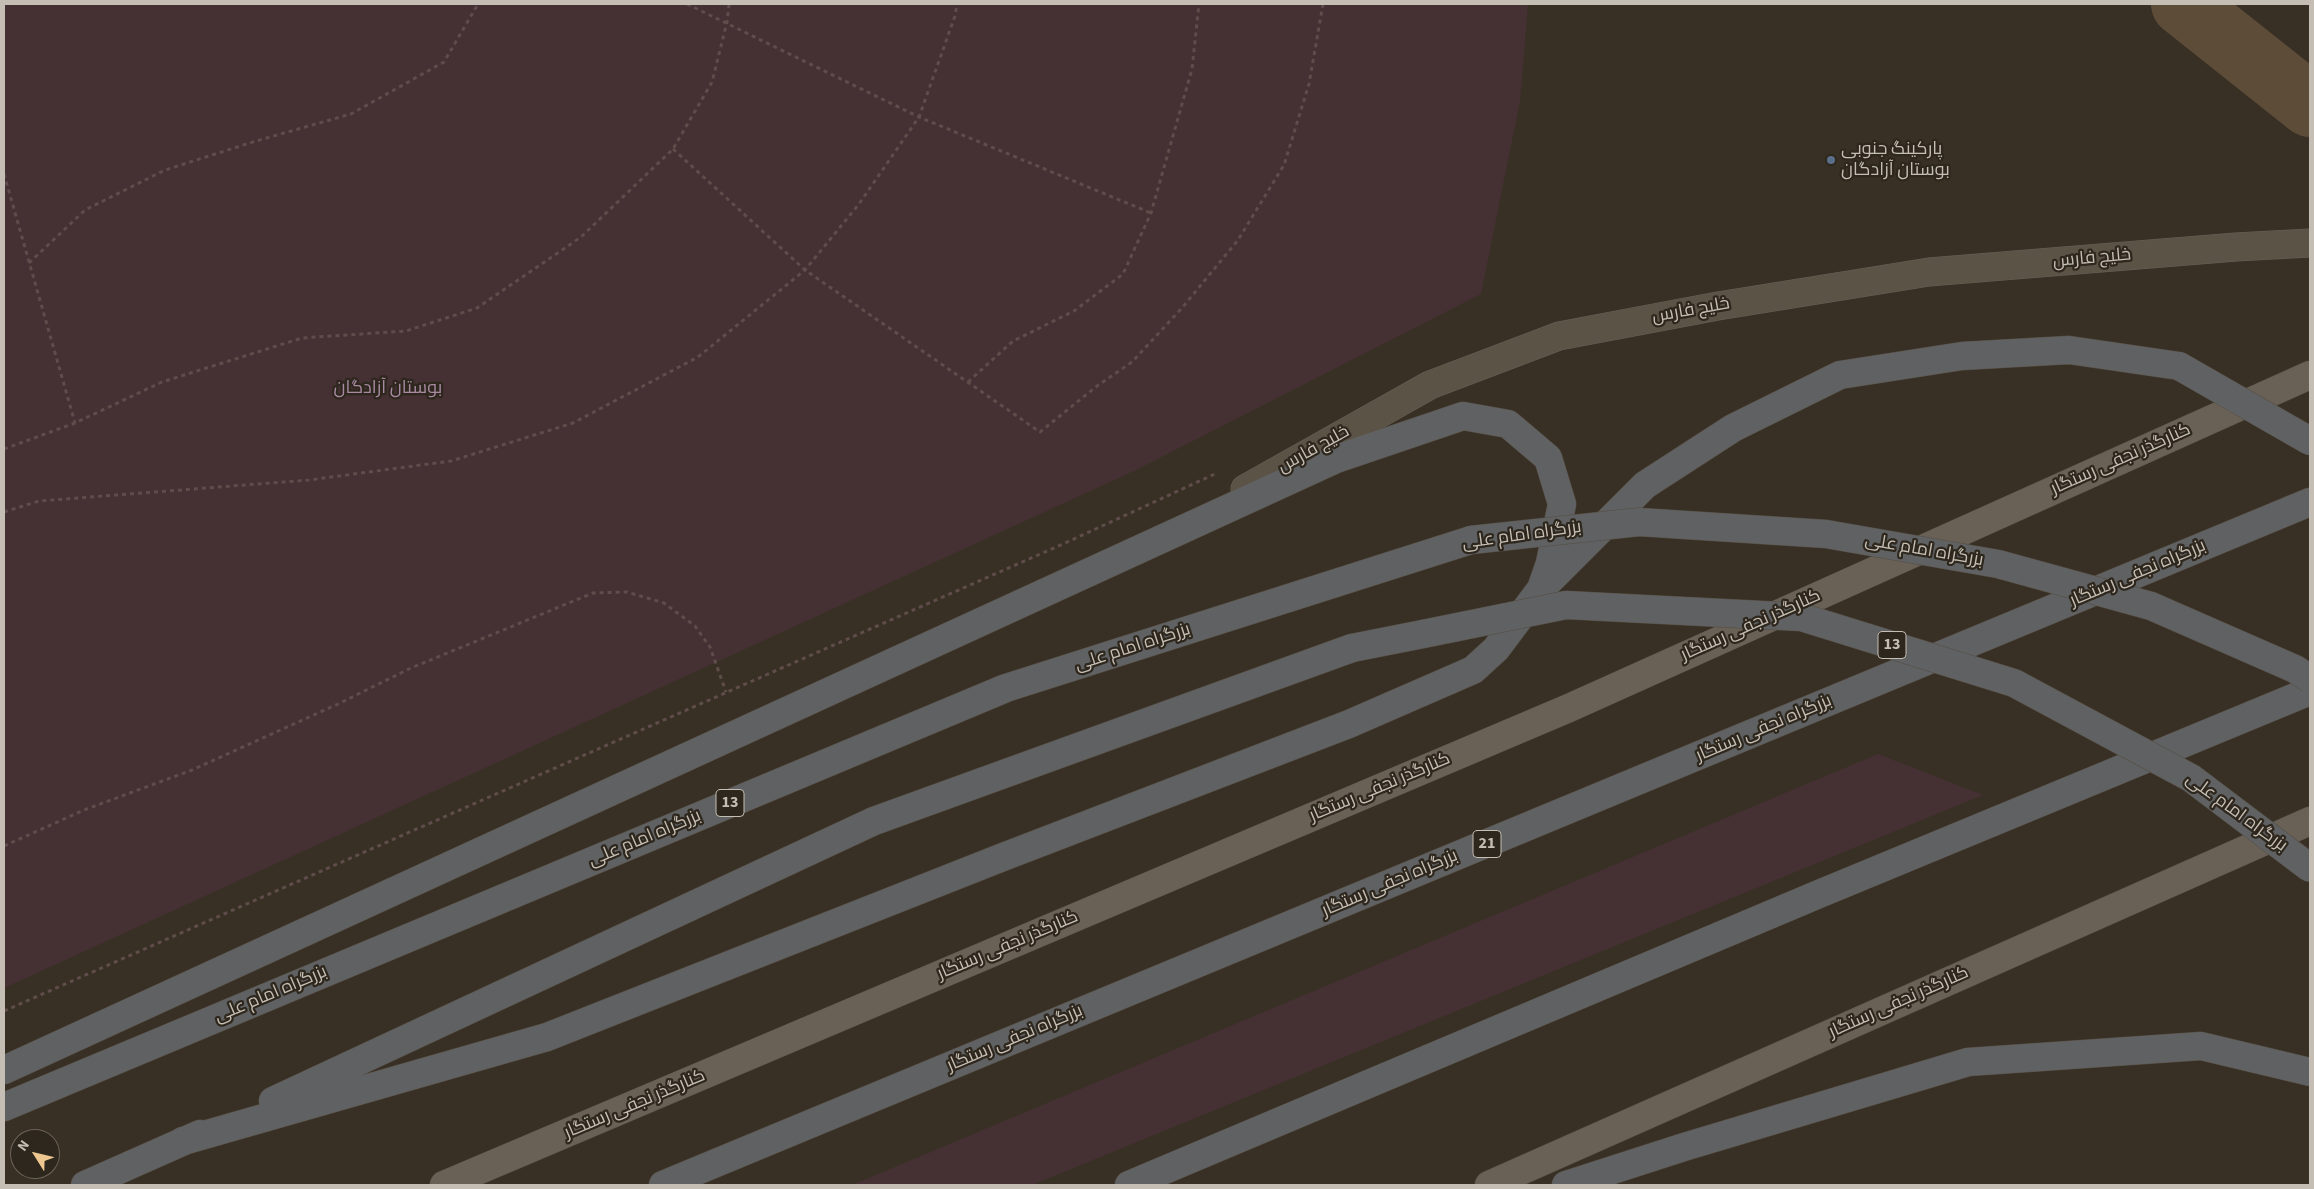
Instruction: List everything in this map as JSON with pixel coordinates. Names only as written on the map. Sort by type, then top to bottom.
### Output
[{"type":"highway","points":[[183,1141],[547,1036],[1002,857],[1349,724],[1473,670],[1496,649],[1541,589],[1644,485],[1733,428],[1840,375],[1962,356],[2069,350],[2179,366],[2310,441]]},
{"type":"highway","points":[[4,1070],[1336,459],[1464,416],[1508,424],[1548,458],[1562,504],[1550,563],[1541,589]]},
{"type":"highway","name":"بزرگراه نجفی رستگار","points":[[663,1185],[2310,502]]},
{"type":"highway","name":"بزرگراه امام علی","points":[[4,1107],[1006,688],[1471,540],[1639,522],[1826,534],[1998,564],[2151,606],[2295,669],[2310,679]]},
{"type":"highway","name":"بزرگراه امام علی","points":[[84,1185],[280,1098],[874,821],[1352,648],[1566,605],[1801,617],[2014,683],[2190,778],[2310,868]]},
{"type":"highway","points":[[1129,1185],[1819,894],[2310,692]]},
{"type":"highway","points":[[1566,1185],[1684,1147],[1968,1062],[2201,1046],[2310,1072]]},
{"type":"main road","name":"خلیج فارس","points":[[1123,556],[1430,386],[1559,336],[1718,306],[1929,272],[2236,247],[2310,243]]},
{"type":"main road","name":"کنارگذر نجفی رستگار","points":[[444,1185],[1569,708],[2310,375]]},
{"type":"main road","name":"کنارگذر نجفی رستگار","points":[[1489,1185],[2310,821]]},
{"type":"path","points":[[29,264],[85,210],[165,170],[256,140],[351,114],[444,62],[478,4]]},
{"type":"path","points":[[687,4],[919,117],[1152,213]]},
{"type":"path","points":[[4,448],[75,423],[162,382],[302,338],[406,331],[477,308],[581,237],[673,149],[712,82],[727,22],[729,4]]},
{"type":"path","points":[[4,512],[39,501],[309,480],[450,461],[574,423],[698,357],[805,270],[859,204],[919,117],[955,16],[957,4]]},
{"type":"path","points":[[968,382],[1013,341],[1074,311],[1123,274],[1152,213],[1192,69],[1199,4]]},
{"type":"path","points":[[673,149],[805,270],[1040,432],[1097,386],[1132,362],[1182,308],[1238,240],[1284,165],[1309,84],[1323,4]]},
{"type":"path","points":[[4,174],[75,423]]},
{"type":"path","points":[[4,846],[84,810],[192,770],[338,704],[410,668],[593,592],[627,592],[664,603],[695,626],[710,647],[726,692]]},
{"type":"green space","name":"بوستان آزادگان","points":[[4,4],[1528,4],[1520,101],[1481,294],[1134,471],[4,988]]},
{"type":"green space","points":[[1878,754],[1983,795],[1032,1185],[852,1185]]},
{"type":"waterway","points":[[2183,4],[2310,105]]},
{"type":"place","name":"پارکینگ جنوبی بوستان آزادگان","points":[[1831,160]]}]
